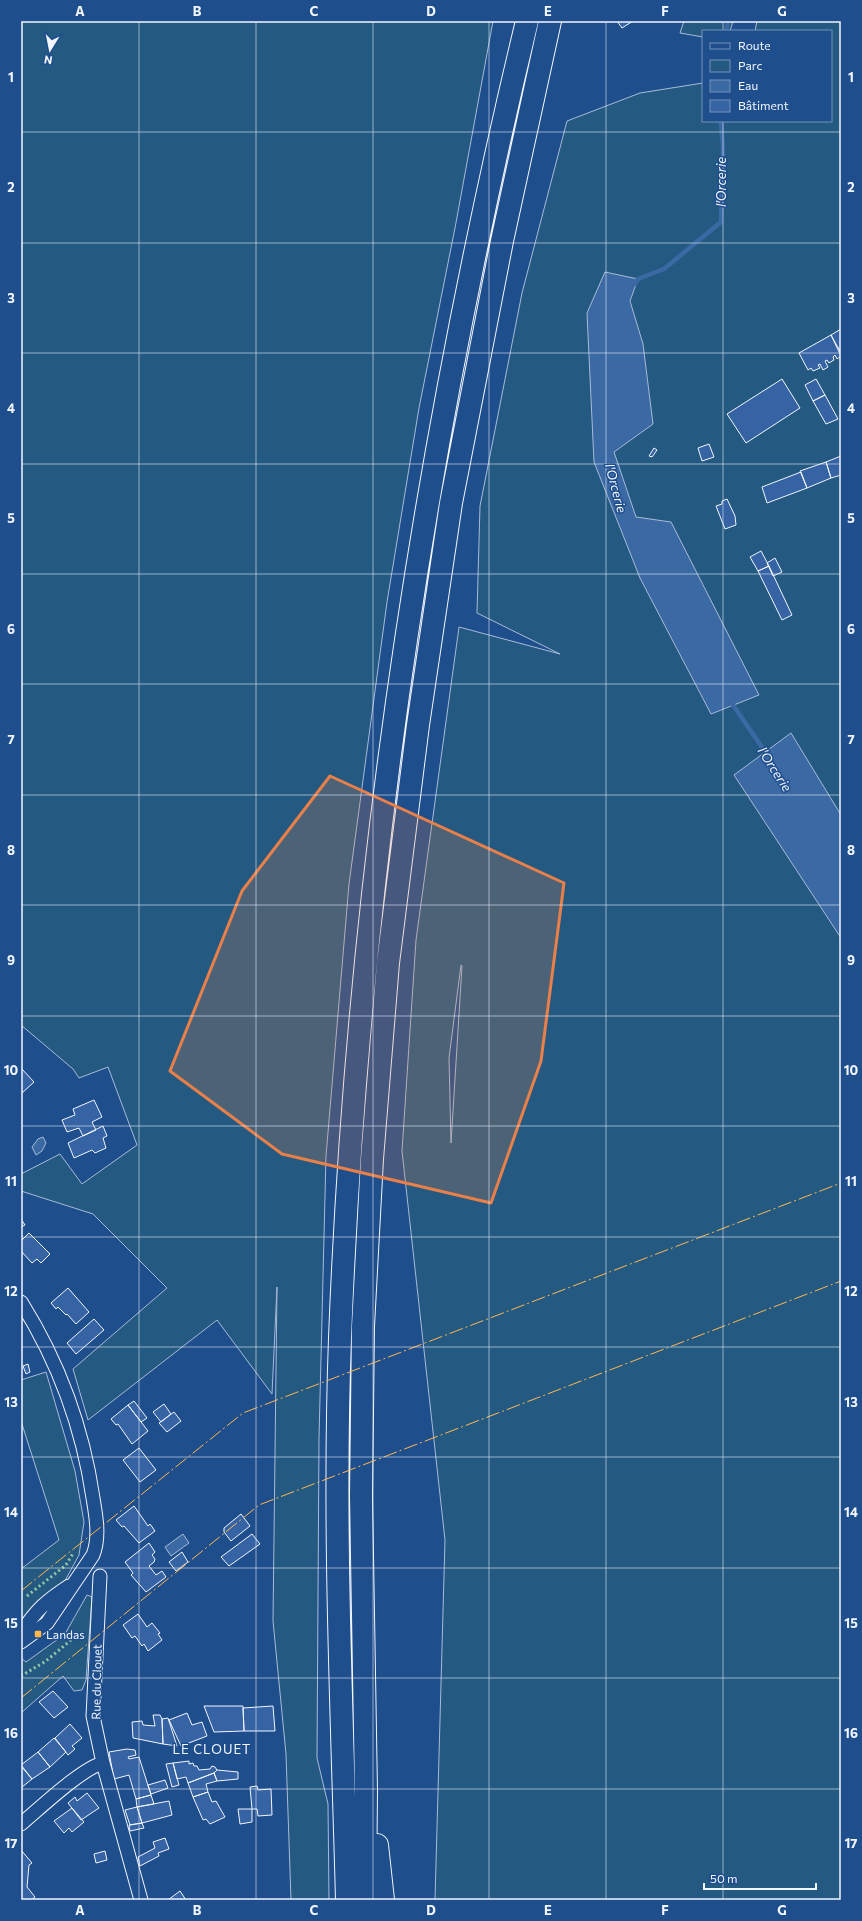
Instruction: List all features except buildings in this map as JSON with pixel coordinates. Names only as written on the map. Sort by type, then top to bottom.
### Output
[{"type":"highway","points":[[347,1900],[339,1579],[338,1474],[340,1345],[348,1177],[366,958],[382,816],[421,540],[454,357],[482,216],[527,21]]},
{"type":"highway","points":[[365,1900],[364,1868],[366,1791],[361,1496],[363,1326],[372,1159],[388,963],[418,725],[445,536],[479,356],[550,21]]},
{"type":"highway","points":[[366,1791],[377,1845],[383,1900]]},
{"type":"street","points":[[21,1642],[47,1623],[93,1555],[97,1533],[91,1485],[80,1434],[55,1369],[22,1306]]},
{"type":"street","name":"Rue du Clouet","points":[[100,1576],[93,1716],[103,1763],[141,1900]]},
{"type":"street","points":[[21,1633],[39,1608],[74,1582]]},
{"type":"street","points":[[21,1824],[80,1775],[96,1765],[103,1763]]},
{"type":"highlighted area","points":[[330,776],[564,883],[541,1061],[491,1203],[282,1154],[170,1071],[242,891]]},
{"type":"green space","points":[[21,21],[493,21],[455,228],[419,408],[387,602],[349,884],[326,1156],[319,1438],[317,1758],[328,1804],[329,1900],[291,1900],[286,1754],[273,1621],[277,1287],[272,1394],[217,1320],[88,1420],[73,1369],[167,1288],[93,1214],[21,1191],[21,1174],[60,1154],[82,1184],[137,1145],[108,1067],[79,1078],[73,1069],[21,1025]]},
{"type":"green space","points":[[684,21],[733,21],[730,30],[702,30],[702,37],[680,33]]},
{"type":"green space","points":[[757,21],[841,21],[841,1900],[435,1900],[445,1540],[402,1151],[416,940],[459,627],[560,654],[477,613],[480,506],[522,293],[567,121],[640,93],[702,83],[702,122],[832,122],[832,30],[755,30]],"holes":[[[461,965],[462,966],[451,1143],[449,1058]]]},
{"type":"green space","points":[[46,1372],[75,1471],[84,1522],[79,1555],[66,1579],[25,1616],[21,1623],[21,1569],[59,1540],[21,1421],[21,1380]]},
{"type":"green space","points":[[87,1595],[92,1597],[86,1680],[82,1690],[74,1691],[63,1676],[21,1713],[21,1658],[26,1662],[65,1634]]},
{"type":"water","points":[[605,272],[638,279],[630,301],[643,344],[653,424],[614,452],[636,517],[671,522],[759,695],[711,714],[640,578],[594,462],[587,313]]},
{"type":"water","points":[[791,733],[841,815],[841,938],[734,775]]},
{"type":"water","points":[[43,1137],[46,1143],[42,1151],[36,1155],[32,1147],[38,1139]]},
{"type":"water","points":[[183,1534],[189,1543],[171,1556],[165,1547]]},
{"type":"waterway","name":"l'Orcerie","points":[[726,30],[728,21]]},
{"type":"waterway","name":"l'Orcerie","points":[[635,284],[638,279],[664,269],[721,222],[723,149],[721,122]]},
{"type":"waterway","name":"l'Orcerie","points":[[731,702],[768,756]]},
{"type":"hedge","points":[[27,1596],[66,1565],[74,1552]]},
{"type":"hedge","points":[[21,1676],[46,1661],[71,1640]]},
{"type":"power","points":[[21,1591],[243,1413],[841,1183]]},
{"type":"power","points":[[21,1698],[259,1505],[841,1281]]},
{"type":"place","name":"Landas","points":[[38,1634]]},
{"type":"district","name":"LE CLOUET","points":[[212,1749]]}]
